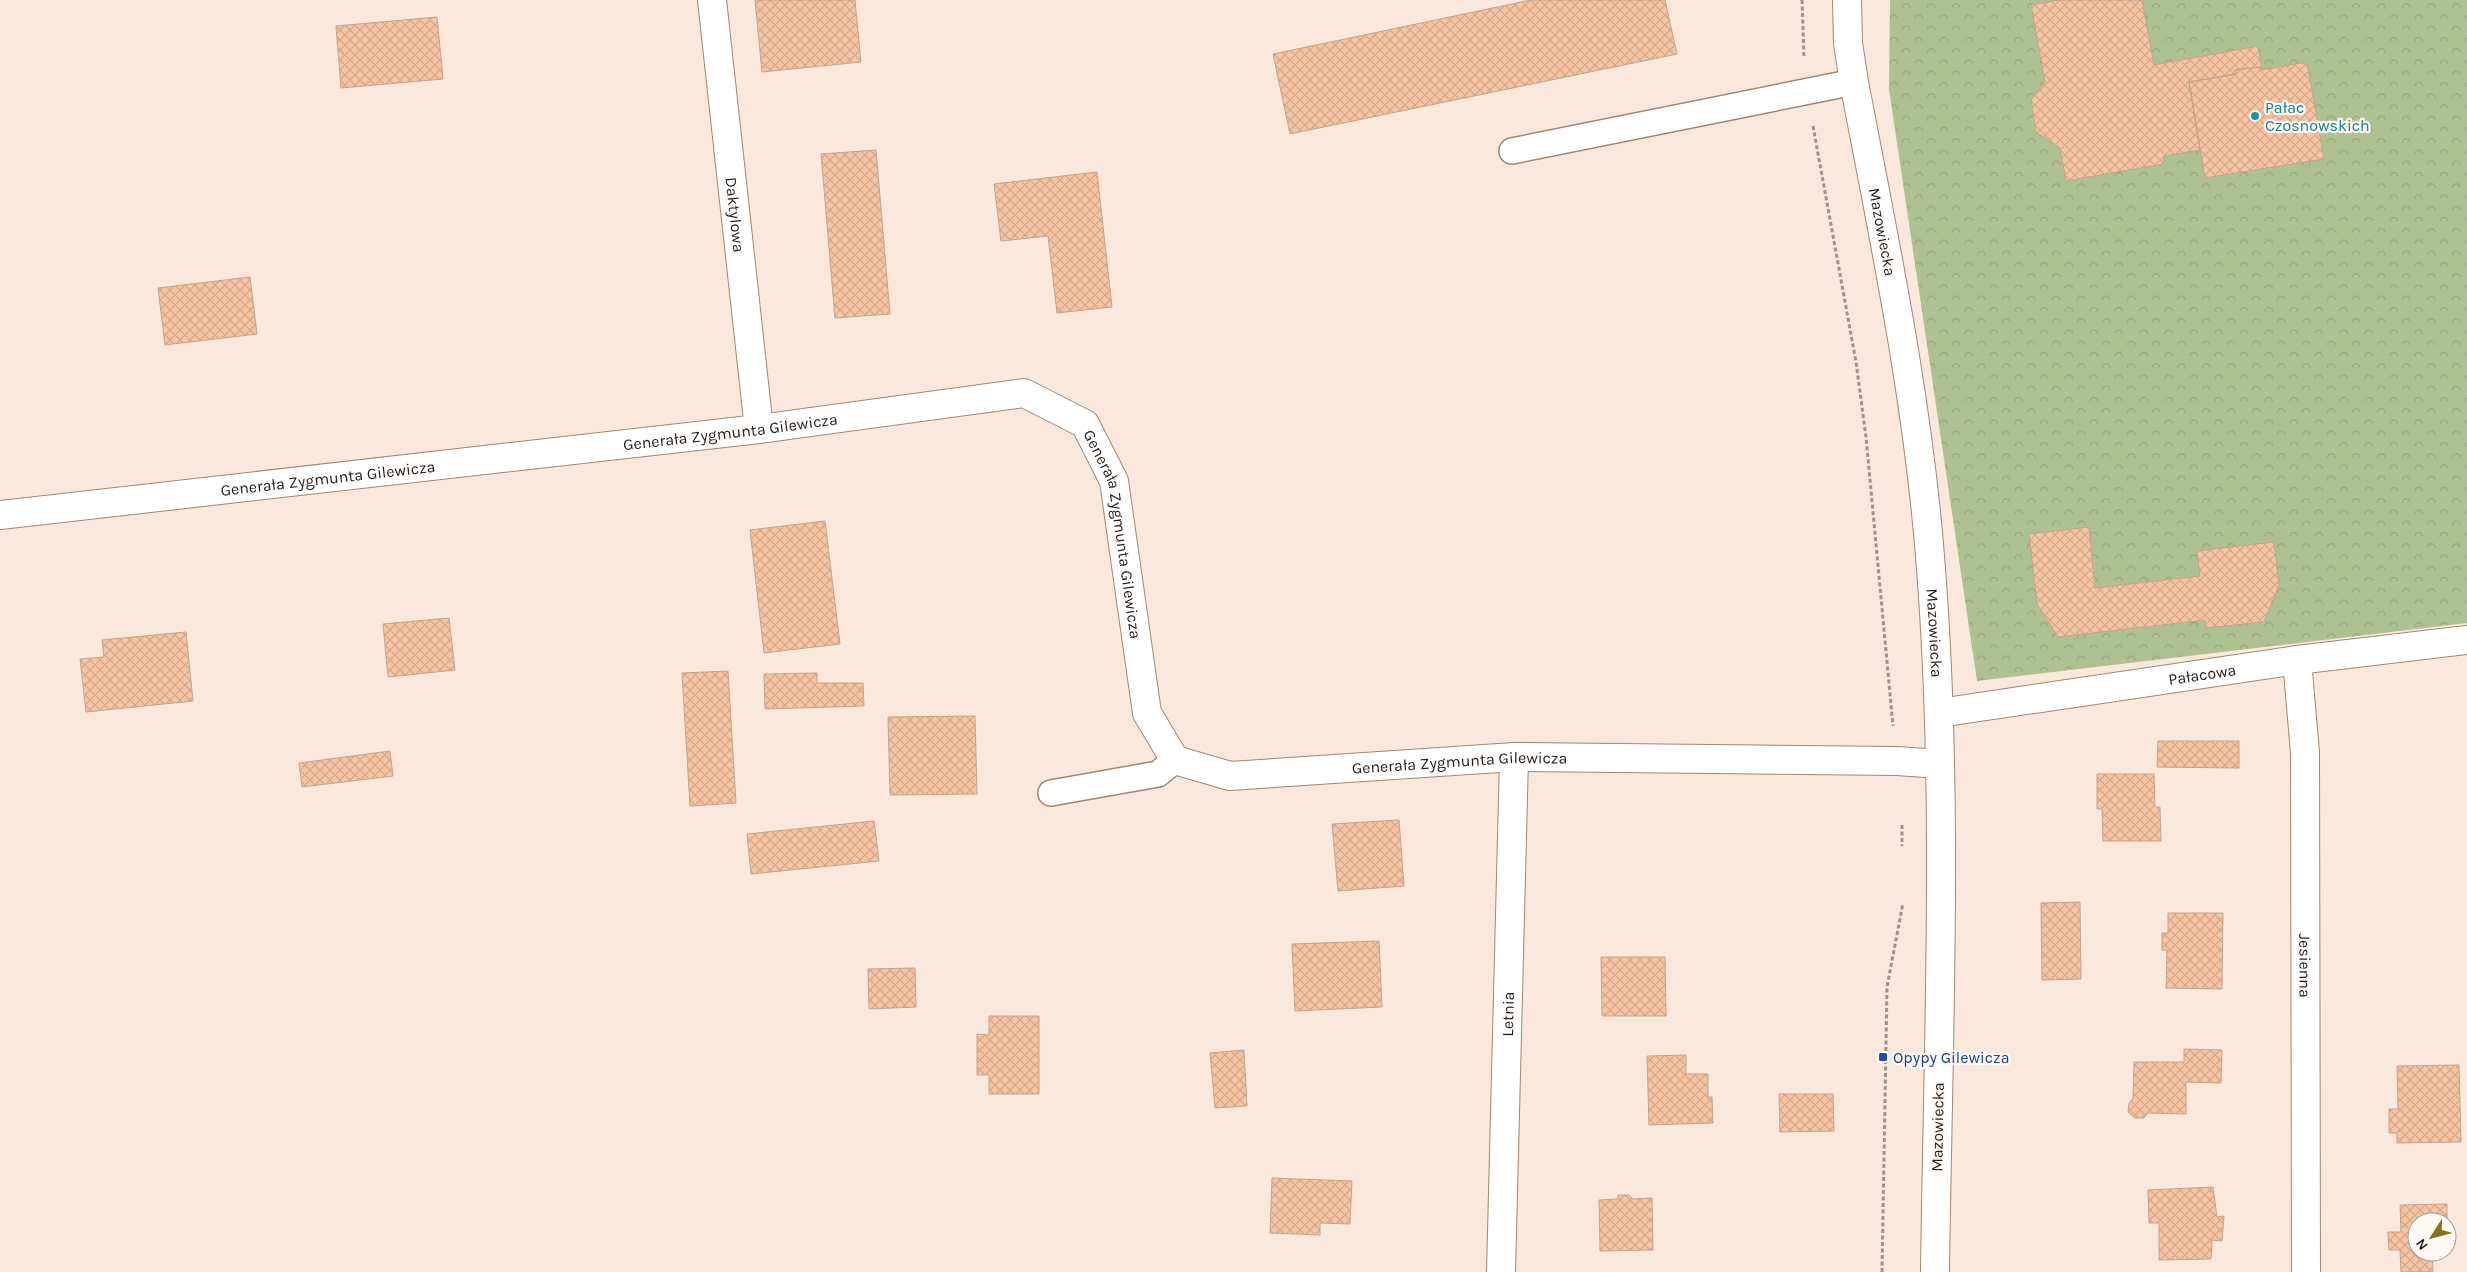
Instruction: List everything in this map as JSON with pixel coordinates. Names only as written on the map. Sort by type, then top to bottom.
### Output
[{"type":"street","name":"Daktylowa","points":[[712,0],[759,429]]},
{"type":"street","name":"Mazowiecka","points":[[1847,0],[1848,43],[1854,82],[1911,386],[1931,569],[1940,764],[1935,1272]]},
{"type":"street","name":"Generała Zygmunta Gilewicza","points":[[0,514],[759,429],[1024,393],[1085,424],[1114,481],[1146,713],[1175,760],[1230,776],[1514,757],[1897,761],[1940,764]]},
{"type":"street","name":"Pałacowa","points":[[1939,713],[2297,660],[2467,640]]},
{"type":"street","name":"Jesienna","points":[[2297,660],[2306,753],[2306,1272]]},
{"type":"street","name":"Letnia","points":[[1501,1272],[1514,757]]},
{"type":"lane","points":[[1512,151],[1854,82]]},
{"type":"lane","points":[[1051,793],[1158,774],[1175,760]]},
{"type":"path","points":[[1802,0],[1804,59]]},
{"type":"path","points":[[1813,125],[1864,418],[1894,732]]},
{"type":"path","points":[[1902,819],[1902,848]]},
{"type":"path","points":[[1882,1272],[1887,987],[1903,894]]},
{"type":"green space","points":[[1890,0],[2467,0],[2467,623],[1977,681],[1889,89]]},
{"type":"building","points":[[755,0],[855,0],[861,62],[762,72]]},
{"type":"building","points":[[1531,0],[1665,0],[1677,54],[1290,134],[1273,54]]},
{"type":"building","points":[[2059,0],[2142,0],[2154,65],[2258,46],[2262,70],[2260,67],[2235,70],[2236,74],[2189,82],[2200,150],[2164,156],[2163,164],[2066,181],[2060,148],[2036,132],[2031,100],[2045,82],[2031,5]]},
{"type":"building","points":[[437,17],[443,79],[341,88],[336,26]]},
{"type":"building","name":"Pałac Czosnowskich","points":[[2307,62],[2324,159],[2205,178],[2189,82],[2236,74],[2235,70],[2260,67],[2262,70]]},
{"type":"building","points":[[876,150],[890,314],[835,318],[821,154]]},
{"type":"building","points":[[1097,172],[1112,307],[1057,313],[1048,236],[1001,241],[994,184]]},
{"type":"building","points":[[250,277],[257,334],[165,345],[158,288]]},
{"type":"building","points":[[825,521],[840,644],[764,653],[750,530]]},
{"type":"building","points":[[2089,527],[2095,588],[2200,576],[2197,551],[2274,542],[2279,585],[2264,622],[2206,628],[2205,620],[2058,637],[2037,604],[2029,534]]},
{"type":"building","points":[[449,618],[455,670],[388,677],[383,624]]},
{"type":"building","points":[[186,632],[193,701],[86,712],[80,659],[104,657],[102,640]]},
{"type":"building","points":[[728,671],[736,803],[690,806],[682,673]]},
{"type":"building","points":[[817,673],[817,683],[863,683],[864,706],[765,709],[764,674]]},
{"type":"building","points":[[975,716],[977,794],[890,795],[888,717]]},
{"type":"building","points":[[2158,741],[2239,741],[2239,768],[2157,767]]},
{"type":"building","points":[[390,751],[393,776],[302,787],[299,763]]},
{"type":"building","points":[[2097,774],[2154,774],[2155,807],[2160,807],[2161,841],[2103,841],[2102,809],[2097,809]]},
{"type":"building","points":[[1399,820],[1404,886],[1338,891],[1332,824]]},
{"type":"building","points":[[874,821],[879,861],[751,874],[747,834]]},
{"type":"building","points":[[2080,902],[2081,979],[2042,980],[2041,903]]},
{"type":"building","points":[[2168,913],[2223,913],[2222,989],[2166,988],[2167,950],[2162,950],[2162,933],[2168,933]]},
{"type":"building","points":[[1379,941],[1382,1007],[1295,1011],[1292,944]]},
{"type":"building","points":[[1601,957],[1665,957],[1666,1016],[1602,1016]]},
{"type":"building","points":[[915,968],[916,1007],[869,1009],[868,969]]},
{"type":"building","points":[[989,1016],[1039,1016],[1039,1094],[989,1094],[989,1075],[977,1075],[977,1034],[989,1035]]},
{"type":"building","points":[[2184,1049],[2222,1050],[2221,1083],[2186,1082],[2186,1114],[2148,1113],[2144,1118],[2135,1118],[2128,1112],[2129,1103],[2133,1098],[2134,1062],[2184,1062]]},
{"type":"building","points":[[1244,1050],[1247,1106],[1215,1108],[1210,1053]]},
{"type":"building","points":[[1686,1055],[1686,1074],[1708,1074],[1708,1097],[1712,1097],[1713,1123],[1649,1125],[1647,1056]]},
{"type":"building","points":[[2459,1065],[2461,1142],[2397,1143],[2397,1133],[2389,1133],[2389,1109],[2398,1109],[2397,1066]]},
{"type":"building","points":[[1779,1094],[1833,1094],[1834,1131],[1780,1132]]},
{"type":"building","points":[[1272,1178],[1352,1181],[1350,1224],[1320,1223],[1320,1235],[1270,1233]]},
{"type":"building","points":[[2213,1187],[2217,1217],[2224,1216],[2222,1241],[2212,1240],[2211,1259],[2159,1260],[2159,1223],[2149,1223],[2148,1190]]},
{"type":"building","points":[[1618,1195],[1629,1195],[1633,1199],[1652,1198],[1653,1250],[1600,1251],[1599,1200],[1618,1199]]},
{"type":"building","points":[[2447,1204],[2447,1212],[2407,1212],[2407,1262],[2432,1262],[2433,1272],[2401,1272],[2400,1250],[2389,1250],[2388,1232],[2401,1232],[2400,1205]]},
{"type":"place","name":"Pałac Czosnowskich","points":[[2255,116]]},
{"type":"place","name":"Opypy Gilewicza","points":[[1883,1057]]}]
